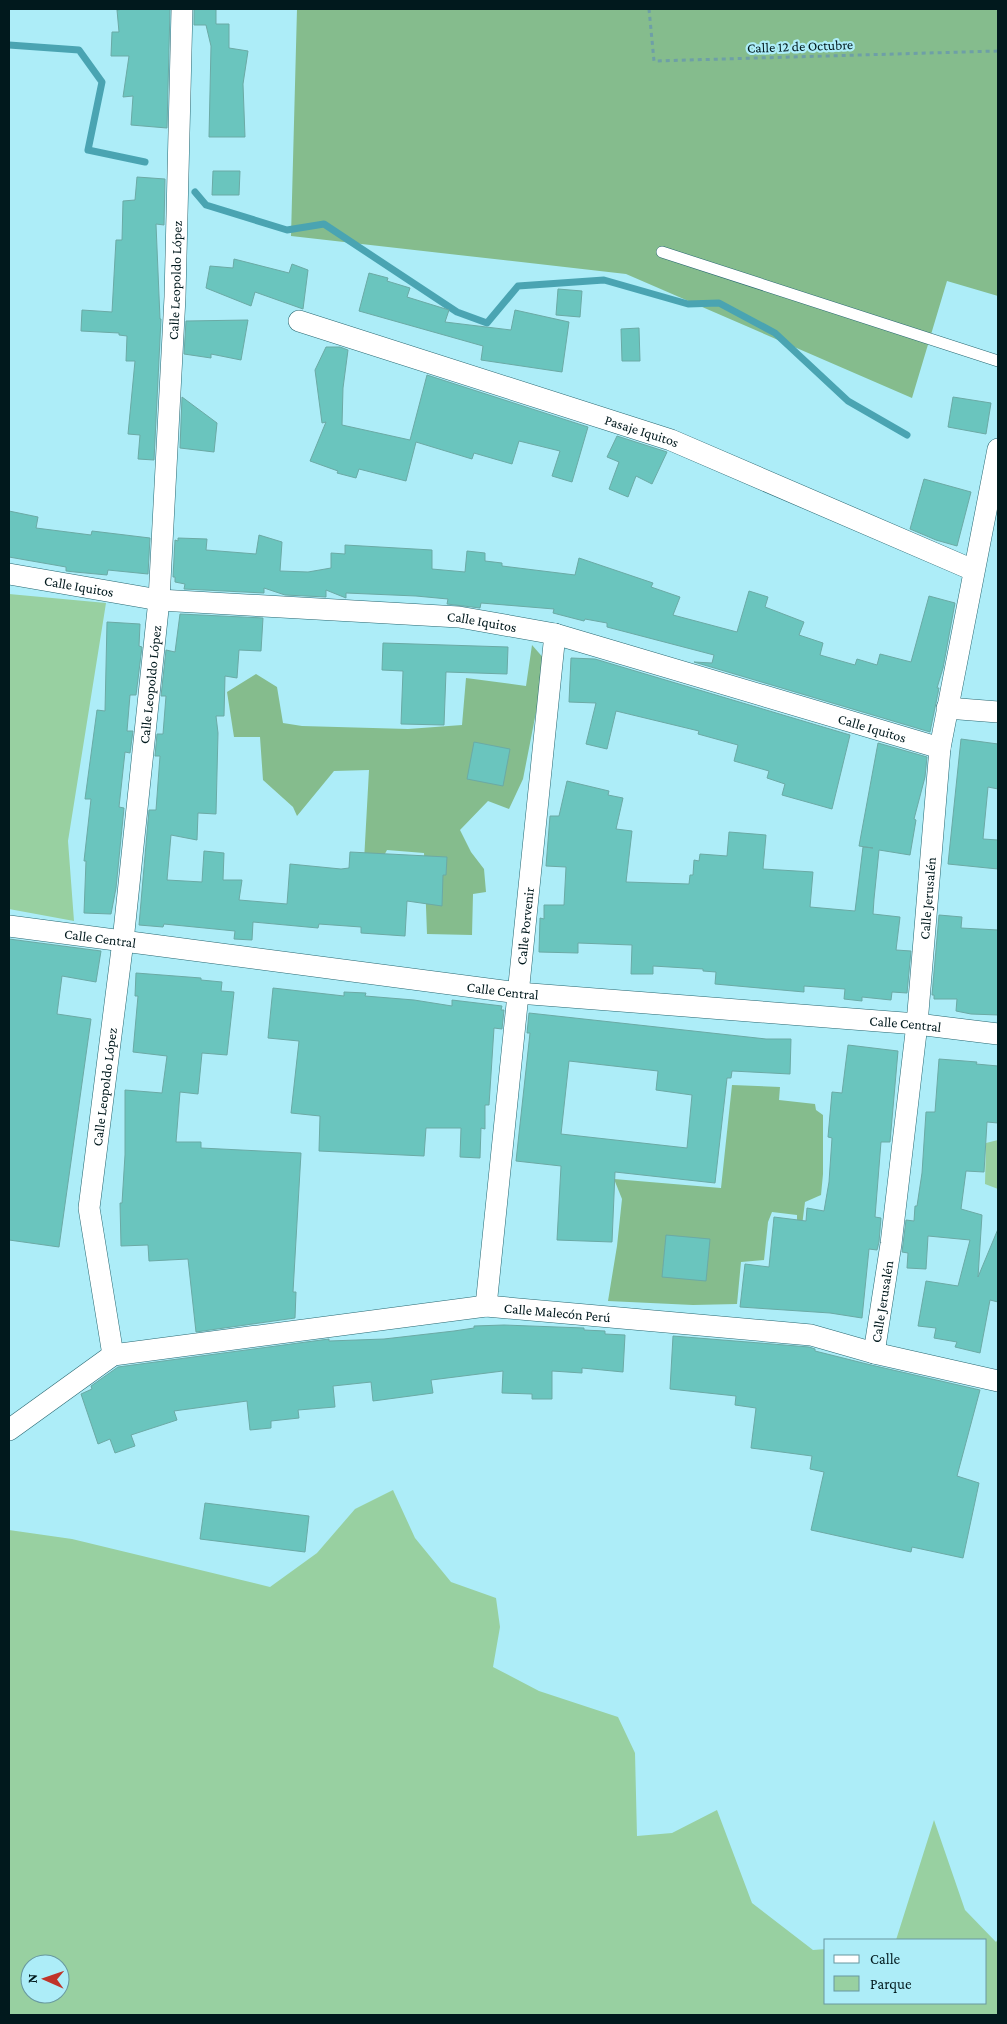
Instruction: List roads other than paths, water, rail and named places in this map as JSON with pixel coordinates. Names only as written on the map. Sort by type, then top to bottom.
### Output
[{"type":"street","name":"Calle Leopoldo López","points":[[112,1355],[89,1208],[123,941],[159,600],[175,297],[182,9]]},
{"type":"street","name":"Pasaje Iquitos","points":[[299,321],[670,440],[973,570]]},
{"type":"street","name":"Calle Jerusalén","points":[[874,1353],[891,1244],[917,1024],[940,748],[973,570],[998,449]]},
{"type":"street","name":"Calle Iquitos","points":[[9,574],[159,600],[459,617],[555,634],[940,748]]},
{"type":"street","name":"Calle Porvenir","points":[[486,1306],[555,634]]},
{"type":"street","points":[[947,708],[998,712]]},
{"type":"street","name":"Calle Central","points":[[9,926],[518,993],[917,1024],[998,1034]]},
{"type":"street","name":"Calle Malecón Perú","points":[[112,1355],[486,1306],[812,1335],[874,1353],[998,1381]]},
{"type":"street","points":[[10,1427],[112,1355]]},
{"type":"lane","points":[[662,252],[998,361]]},
{"type":"waterway","points":[[9,45],[79,50],[102,82],[88,150],[145,162]]},
{"type":"waterway","points":[[195,192],[206,205],[287,230],[324,224],[457,312],[487,323],[518,286],[604,280],[688,304],[719,303],[775,333],[848,401],[907,435]]}]
